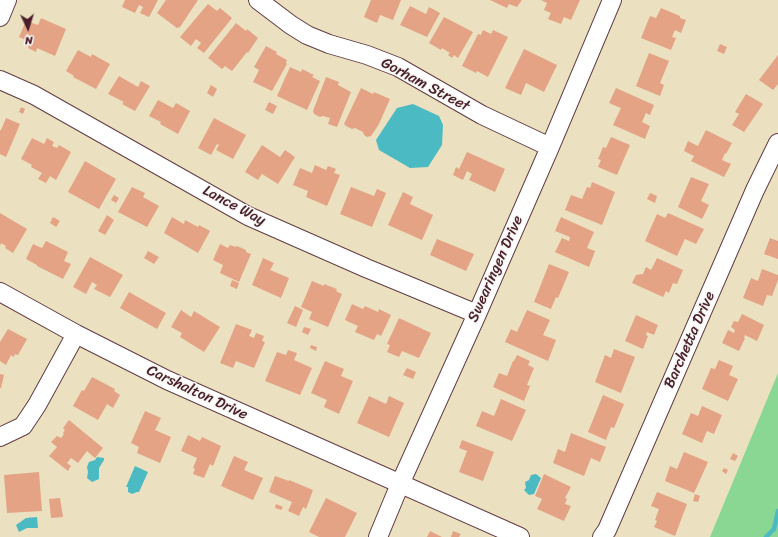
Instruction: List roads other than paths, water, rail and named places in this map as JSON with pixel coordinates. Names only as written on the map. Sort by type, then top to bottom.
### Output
[{"type":"street","points":[[0,16],[7,0]]},
{"type":"street","name":"Gorham Street","points":[[258,0],[291,25],[308,35],[330,44],[367,55],[398,68],[482,115],[550,147]]},
{"type":"street","name":"Swearingen Drive","points":[[378,537],[400,484],[477,314],[550,147],[612,0]]},
{"type":"street","name":"Lance Way","points":[[0,80],[34,95],[248,216],[366,268],[477,314]]},
{"type":"street","name":"Barchetta Drive","points":[[602,537],[607,530],[758,184],[778,143]]},
{"type":"street","name":"Carshalton Drive","points":[[0,292],[76,334],[167,380],[400,484]]},
{"type":"street","points":[[0,437],[22,426],[37,405],[76,334]]},
{"type":"street","points":[[400,484],[520,537]]},
{"type":"water","points":[[413,104],[439,116],[443,125],[442,145],[428,167],[410,168],[379,150],[376,140],[397,108]]},
{"type":"water","points":[[97,457],[104,458],[104,460],[99,468],[99,479],[92,482],[87,478],[87,467],[89,462],[95,460]]},
{"type":"water","points":[[135,466],[148,472],[139,492],[132,494],[128,492],[128,487],[126,487]]},
{"type":"water","points":[[536,474],[541,478],[534,494],[529,495],[524,490],[526,488],[525,482],[529,480],[531,475]]},
{"type":"water","points":[[37,517],[38,528],[27,528],[19,532],[16,525],[26,518]]},
{"type":"waterway","points":[[766,537],[774,529],[778,511]]}]
